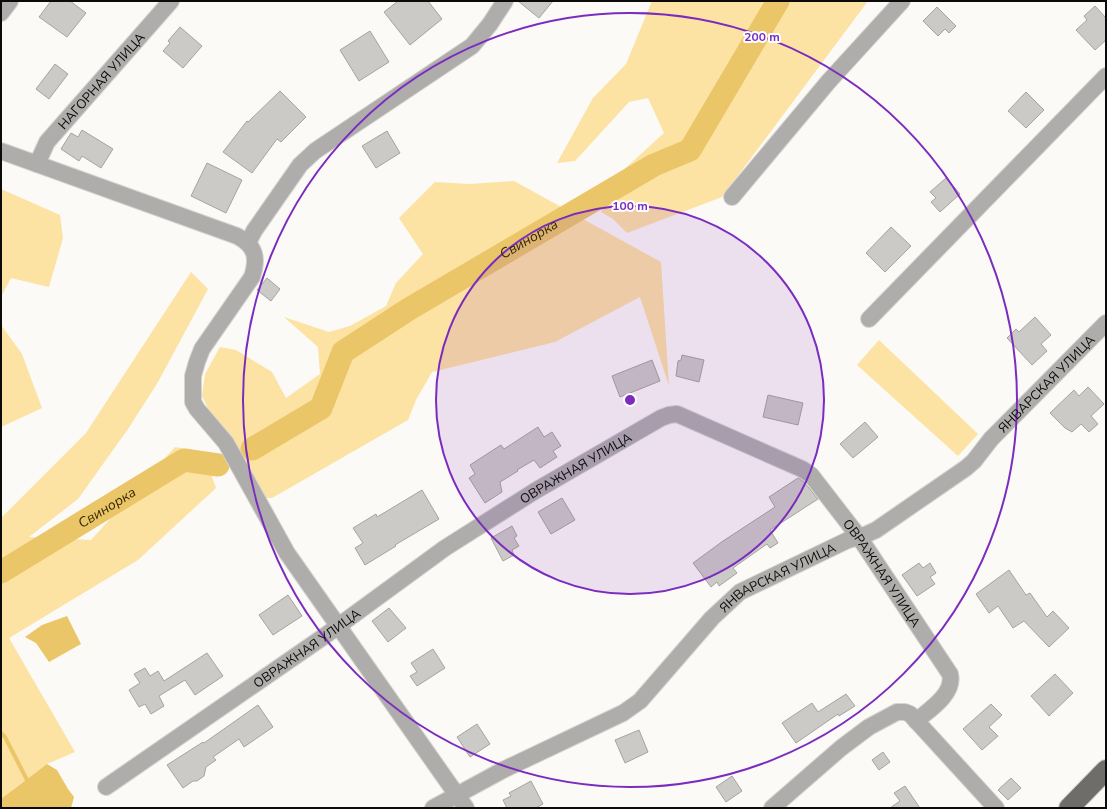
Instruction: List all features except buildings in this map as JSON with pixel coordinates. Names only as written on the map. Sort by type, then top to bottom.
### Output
[{"type":"main road","points":[[1069,808],[1106,770]]},
{"type":"street","points":[[1,13],[10,1]]},
{"type":"street","name":"НАГОРНАЯ УЛИЦА","points":[[37,164],[47,142],[171,1]]},
{"type":"street","points":[[248,243],[254,231],[300,165],[314,151],[472,46],[490,24],[505,1]]},
{"type":"street","points":[[732,197],[829,81],[902,1]]},
{"type":"street","points":[[869,319],[1106,76]]},
{"type":"street","points":[[1,151],[237,236],[248,243],[253,251],[255,259],[255,268],[252,277],[202,349],[193,376],[193,402],[197,409],[226,443],[280,542],[466,808]]},
{"type":"street","name":"ЯНВАРСКАЯ УЛИЦА","points":[[433,808],[514,764],[623,713],[640,701],[712,618],[740,592],[848,540],[876,530],[955,476],[974,461],[991,439],[1106,323]]},
{"type":"street","name":"ОВРАЖНАЯ УЛИЦА","points":[[106,787],[339,625],[445,548],[534,491],[669,415],[677,414],[690,418],[802,469],[811,475],[859,537],[950,674],[952,680],[951,685],[944,695],[913,718]]},
{"type":"street","points":[[772,808],[841,748],[869,727],[897,712],[905,712],[913,718],[996,808]]},
{"type":"shaded area","points":[[652,1],[868,1],[722,197],[627,233],[613,219],[601,212],[620,173],[664,133],[648,98],[629,102],[575,161],[557,163],[593,98],[626,64]]},
{"type":"shaded area","points":[[514,181],[661,262],[669,386],[640,297],[555,342],[432,372],[416,400],[408,420],[272,498],[265,498],[212,416],[202,396],[205,374],[220,347],[236,350],[272,372],[286,398],[320,374],[318,347],[284,317],[329,332],[350,326],[386,306],[396,283],[423,254],[399,218],[435,182],[469,184]]},
{"type":"shaded area","points":[[1,189],[60,215],[63,238],[49,287],[11,278],[1,297]]},
{"type":"shaded area","points":[[191,272],[208,289],[158,382],[128,429],[78,499],[29,537],[91,540],[175,447],[198,451],[211,474],[216,488],[138,560],[9,638],[75,752],[47,764],[14,789],[1,808],[1,518],[86,433]]},
{"type":"shaded area","points":[[1,325],[22,354],[42,408],[1,427]]},
{"type":"shaded area","points":[[879,340],[978,434],[958,456],[857,365]]},
{"type":"shaded area","points":[[67,616],[81,644],[49,662],[36,643],[25,637],[42,625]]},
{"type":"shaded area","points":[[47,764],[57,770],[74,797],[71,808],[1,808],[1,799]]},
{"type":"waterway","name":"Свинорка","points":[[252,449],[321,408],[343,352],[409,309],[654,165],[690,150],[778,1]]},
{"type":"waterway","name":"Свинорка","points":[[1,572],[184,460],[218,465]]},
{"type":"waterway","points":[[1,733],[5,737],[27,780]]}]
